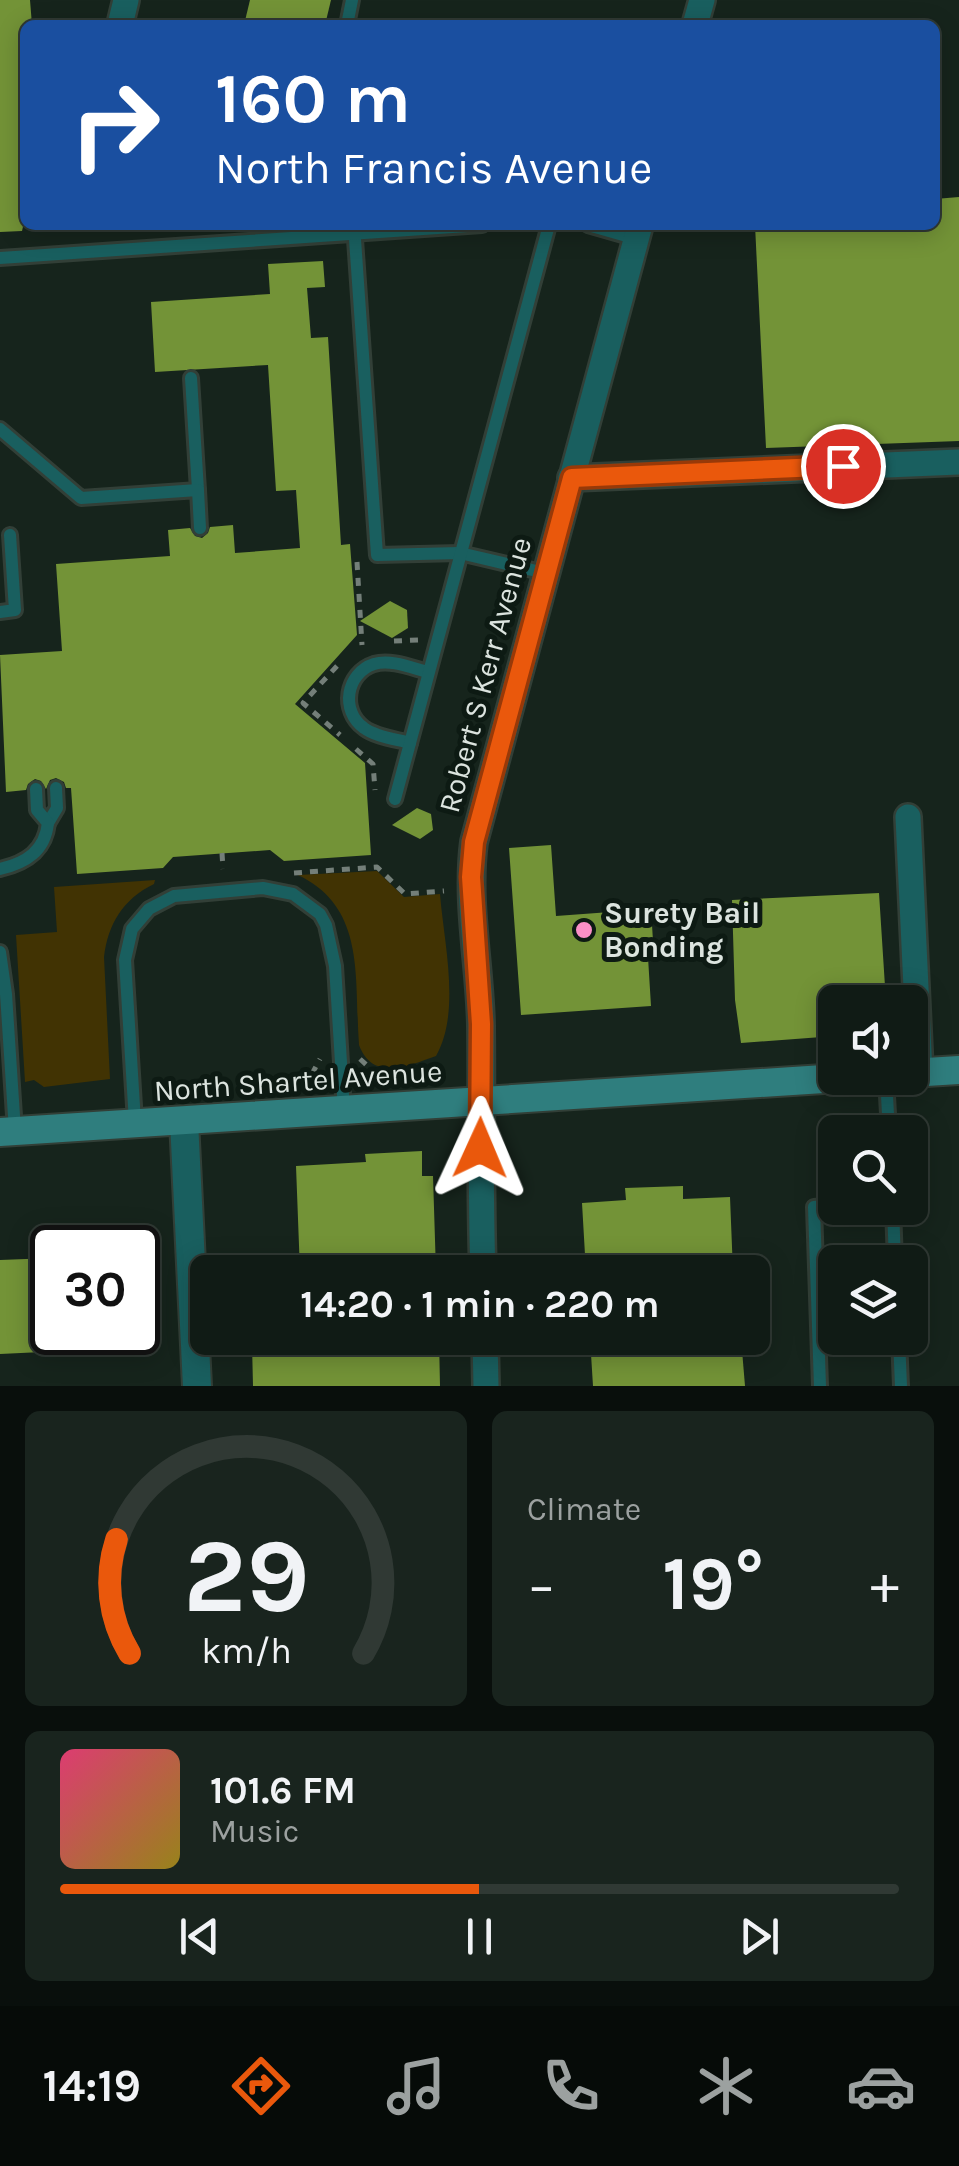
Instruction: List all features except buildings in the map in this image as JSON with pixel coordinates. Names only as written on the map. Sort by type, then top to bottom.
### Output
[{"type":"main road","points":[[928,1072],[959,1070]]},
{"type":"main road","name":"North Shartel Avenue","points":[[7,1131],[818,1079]]},
{"type":"street","name":"Robert S Kerr Avenue","points":[[482,1255],[481,1024],[472,859],[639,232]]},
{"type":"street","points":[[572,478],[959,462]]},
{"type":"street","points":[[908,817],[913,985]]},
{"type":"street","points":[[184,1121],[197,1386]]},
{"type":"street","points":[[485,1355],[486,1386]]},
{"type":"lane","points":[[0,258],[343,230]]},
{"type":"lane","points":[[355,230],[377,555],[460,552],[545,574]]},
{"type":"lane","points":[[395,799],[548,230]]},
{"type":"lane","points":[[190,378],[200,528]]},
{"type":"lane","points":[[0,429],[81,498],[198,490]]},
{"type":"lane","points":[[0,612],[15,610],[10,535]]},
{"type":"lane","points":[[410,743],[364,728],[350,709],[351,686],[356,676],[376,663],[388,662],[428,672]]},
{"type":"lane","points":[[0,870],[24,861],[43,843],[57,808],[56,788]]},
{"type":"lane","points":[[36,790],[37,810],[48,823]]},
{"type":"lane","points":[[135,1124],[124,960],[132,929],[148,909],[174,896],[263,888],[293,894],[320,914],[326,925],[335,966],[344,1110]]},
{"type":"lane","points":[[0,952],[6,994],[7,1131]]},
{"type":"lane","points":[[818,1206],[814,1206],[820,1386]]},
{"type":"lane","points":[[900,1355],[901,1386]]},
{"type":"path","points":[[222,853],[224,869]]},
{"type":"path","points":[[292,876],[294,872],[377,867],[405,894],[444,890]]},
{"type":"path","points":[[210,870],[237,868]]},
{"type":"path","points":[[280,873],[303,882]]},
{"type":"path","points":[[358,1054],[371,1070]]},
{"type":"shaded area","points":[[377,871],[404,897],[440,894],[449,977],[448,1019],[436,1056],[392,1068],[373,1064],[359,1045],[356,971],[346,926],[336,906],[320,889],[298,875]]},
{"type":"shaded area","points":[[155,880],[119,914],[106,945],[110,1079],[44,1087],[34,1080],[25,1082],[16,935],[57,932],[54,887]]},
{"type":"place","name":"Surety Bail Bonding","points":[[584,930]]},
{"type":"route","points":[[480,1148],[481,1024],[471,877],[474,842],[572,478],[843,466]]}]
